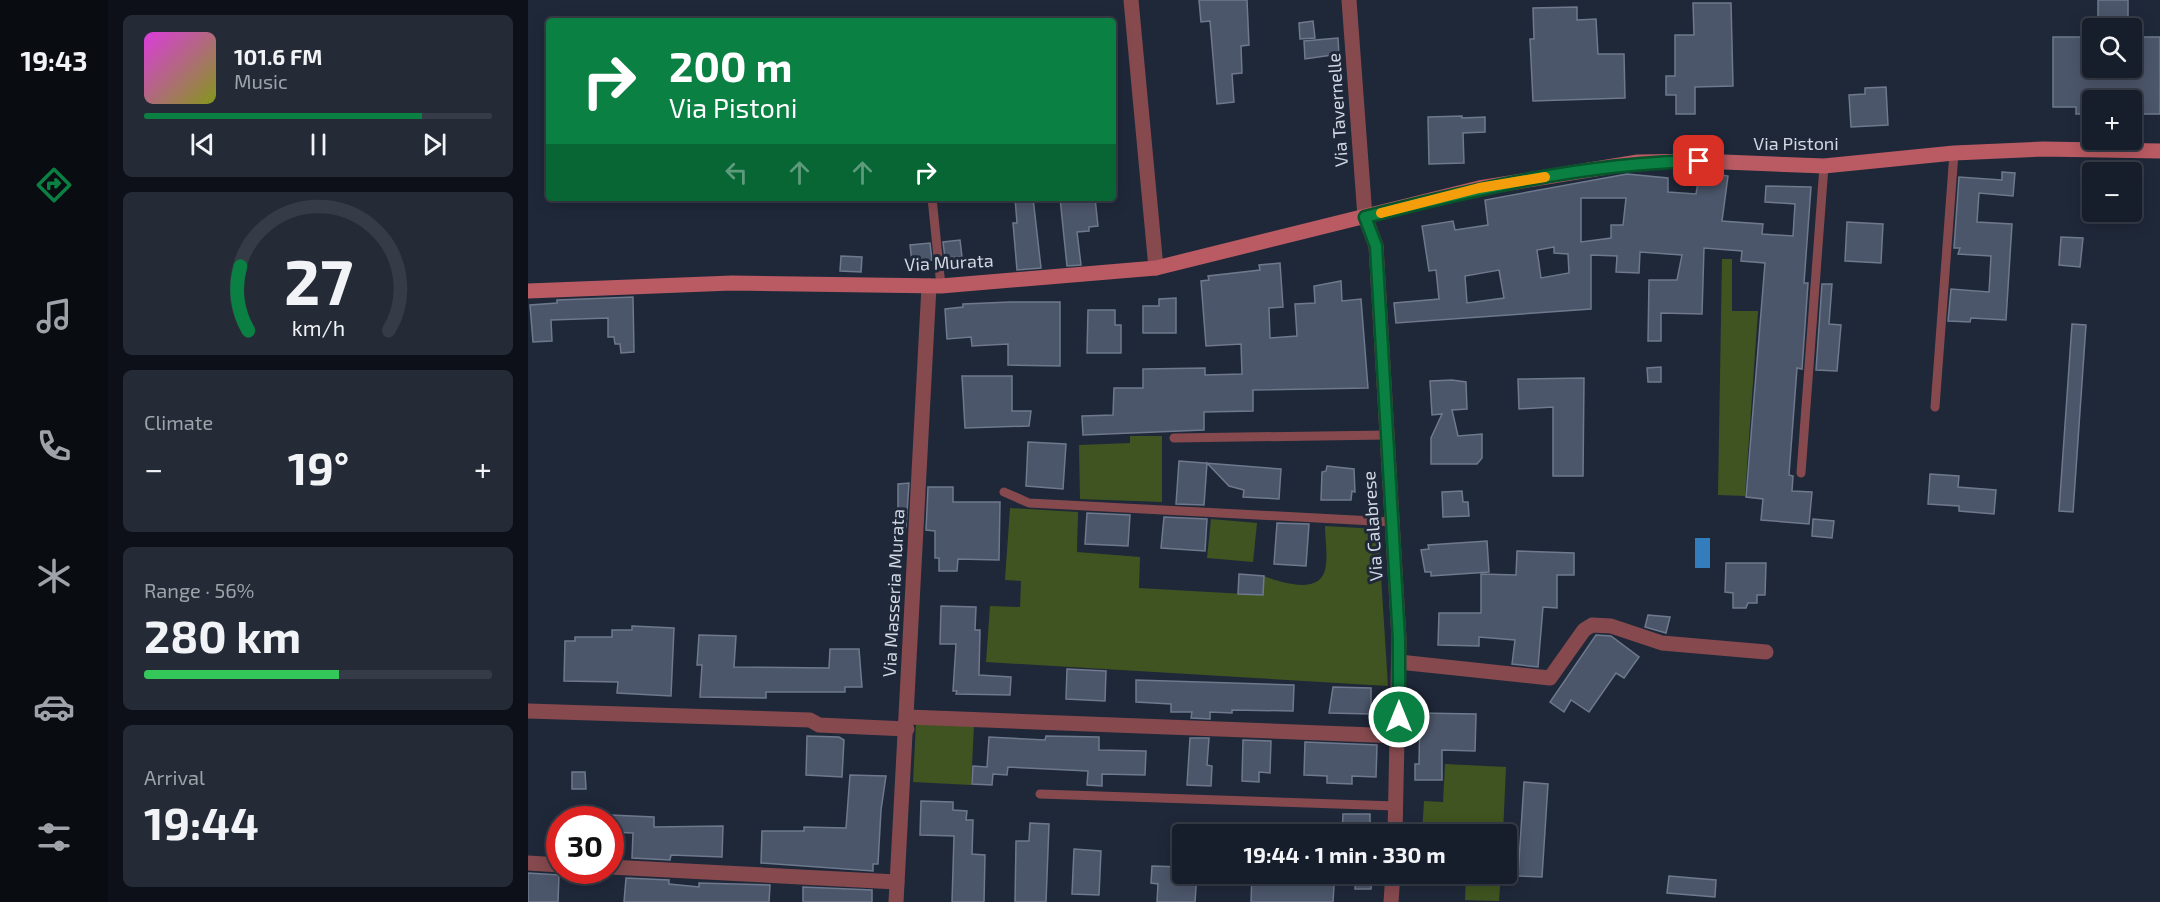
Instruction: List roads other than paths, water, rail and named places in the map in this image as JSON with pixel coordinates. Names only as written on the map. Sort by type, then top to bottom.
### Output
[{"type":"street","points":[[1131,0],[1156,268]]},
{"type":"street","name":"Via Tavernelle","points":[[1349,0],[1365,217]]},
{"type":"street","name":"Via Pistoni","points":[[1365,217],[1479,188],[1638,162],[1699,161],[1824,166],[1954,153],[2043,149],[2160,151]]},
{"type":"street","name":"Via Murata","points":[[528,291],[732,283],[935,286],[1156,268],[1365,217]]},
{"type":"street","name":"Via Calabrese","points":[[1365,217],[1376,246],[1392,522],[1399,662],[1395,824]]},
{"type":"street","name":"Via Masseria Murata","points":[[896,902],[935,286]]},
{"type":"street","points":[[1399,662],[1550,678],[1584,630],[1603,625],[1662,644],[1766,652]]},
{"type":"street","points":[[528,711],[810,720],[819,726],[907,723],[1399,736]]},
{"type":"street","points":[[528,863],[546,864]]},
{"type":"street","points":[[624,868],[897,882]]},
{"type":"street","points":[[1392,902],[1393,884]]},
{"type":"lane","points":[[1935,407],[1954,153]]},
{"type":"lane","points":[[1801,473],[1824,166]]},
{"type":"lane","points":[[932,201],[935,286]]},
{"type":"lane","points":[[1174,438],[1387,435]]},
{"type":"lane","points":[[1004,492],[1029,503],[1392,522]]},
{"type":"lane","points":[[1040,794],[1396,806]]},
{"type":"water","points":[[1695,538],[1710,538],[1710,568],[1695,568]]}]
